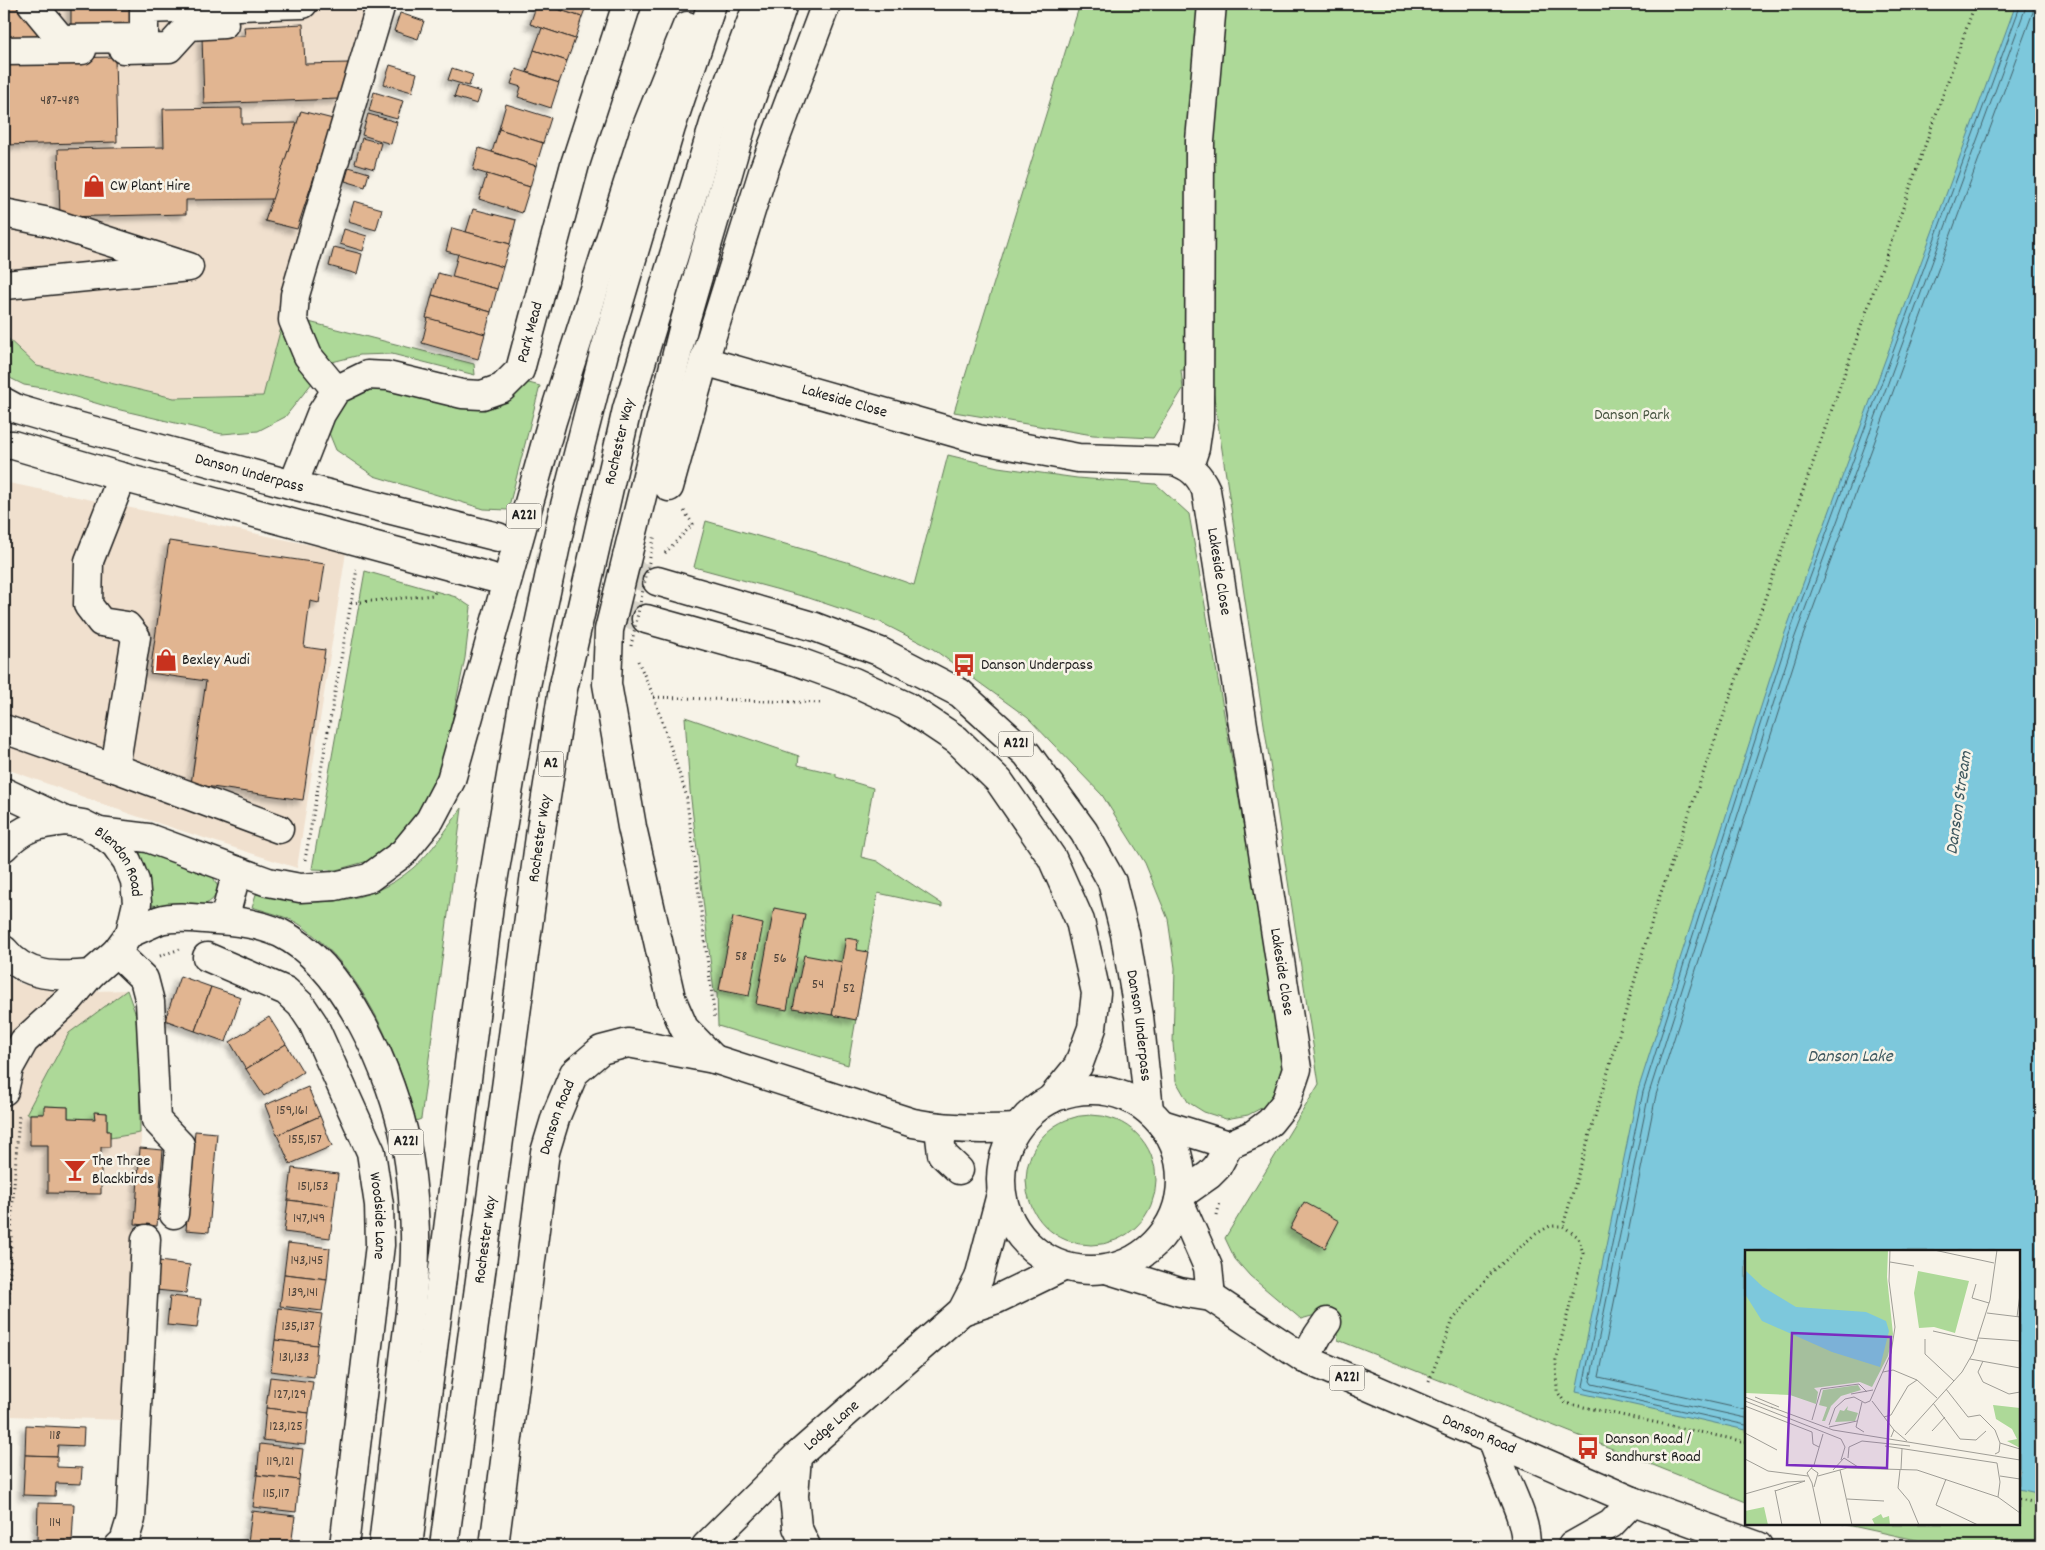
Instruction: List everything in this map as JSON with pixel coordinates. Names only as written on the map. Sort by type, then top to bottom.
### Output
[{"type":"main road","points":[[32,4],[61,39],[144,38],[144,9],[303,4]]},
{"type":"main road","points":[[293,485],[321,414],[336,390],[308,356],[293,320],[295,295],[381,4]]},
{"type":"main road","name":"Park Mead","points":[[336,390],[367,375],[388,376],[462,394],[482,395],[502,388],[520,370],[575,164],[627,4]]},
{"type":"main road","name":"A221","points":[[99,832],[148,838],[268,882],[300,888],[335,886],[369,878],[403,853],[430,820],[451,780],[554,411],[643,136],[696,4]]},
{"type":"main road","name":"A2","points":[[408,1546],[489,905],[527,681],[562,517],[604,353],[672,127],[712,4]]},
{"type":"main road","name":"Rochester Way","points":[[444,1546],[539,839],[563,689],[628,409],[717,114],[758,4]]},
{"type":"main road","points":[[714,1059],[684,1028],[671,998],[632,827],[606,684],[609,630],[685,322],[742,125],[782,4]]},
{"type":"main road","points":[[669,487],[704,361],[764,169],[826,4]]},
{"type":"main road","points":[[1189,466],[1195,448],[1199,420],[1200,141],[1212,4]]},
{"type":"main road","points":[[4,51],[169,48],[189,26],[231,24]]},
{"type":"main road","points":[[4,213],[49,222],[189,267],[5,285]]},
{"type":"main road","name":"Lakeside Close","points":[[704,361],[978,439],[1078,458],[1174,461],[1189,466],[1201,477],[1206,490],[1297,1069],[1286,1102],[1270,1122],[1254,1134],[1229,1145]]},
{"type":"main road","name":"Danson Underpass","points":[[4,402],[17,409],[51,419],[293,485],[498,537]]},
{"type":"main road","points":[[4,445],[13,445],[122,477],[490,577]]},
{"type":"main road","points":[[115,768],[136,637],[128,626],[101,622],[88,605],[88,561],[122,477]]},
{"type":"main road","name":"Danson Underpass","points":[[657,581],[815,628],[881,652],[960,693],[1027,754],[1084,832],[1112,882],[1125,934],[1155,1117]]},
{"type":"main road","name":"A221","points":[[646,619],[796,661],[854,682],[889,698],[906,706],[957,740],[999,781],[1052,858],[1080,921],[1096,994],[1092,1028],[1078,1066],[1051,1099]]},
{"type":"main road","points":[[4,729],[279,829]]},
{"type":"main road","name":"Blendon Road","points":[[4,792],[65,821],[83,824],[99,832],[115,844],[127,860],[135,881],[137,903],[123,942]]},
{"type":"main road","name":"Blendon Road","points":[[4,847],[15,835],[39,824],[65,821]]},
{"type":"main road","points":[[224,920],[237,871]]},
{"type":"main road","name":"A221","points":[[90,974],[123,942],[161,920],[224,920],[260,926],[279,933],[308,952],[323,967],[348,999],[368,1035],[387,1077],[406,1144],[411,1177],[415,1235],[413,1286],[384,1546]]},
{"type":"main road","points":[[123,942],[144,979],[150,1002],[156,1120],[180,1145],[174,1214]]},
{"type":"main road","points":[[4,950],[18,964],[47,976],[90,974]]},
{"type":"main road","name":"Woodside Lane","points":[[207,957],[286,991],[301,1005],[330,1057],[371,1152],[379,1205],[380,1245],[344,1546]]},
{"type":"main road","points":[[4,1091],[10,1068],[24,1041],[69,1000],[90,974]]},
{"type":"main road","name":"Danson Road","points":[[494,1546],[545,1152],[556,1116],[574,1073],[601,1050],[628,1043],[714,1059],[913,1123],[938,1128],[973,1130],[1017,1128]]},
{"type":"main road","points":[[1155,1117],[1177,1151],[1182,1172],[1181,1197],[1170,1225],[1154,1246],[1133,1261],[1109,1270],[1086,1271],[1063,1267],[1039,1255],[1019,1236],[1008,1217],[1001,1194],[1001,1168],[1006,1147],[1017,1128],[1027,1116],[1051,1099],[1075,1091],[1102,1090],[1127,1097],[1155,1117],[1229,1145],[1217,1167],[1181,1197]]},
{"type":"main road","points":[[938,1128],[942,1154],[959,1170]]},
{"type":"main road","name":"Lodge Lane","points":[[706,1546],[797,1456],[962,1310],[978,1278],[1001,1194]]},
{"type":"main road","points":[[1181,1197],[1208,1267],[1211,1297]]},
{"type":"main road","points":[[119,1546],[124,1542],[130,1519],[146,1239]]},
{"type":"main road","name":"Lodge Lane","points":[[962,1310],[997,1300],[1063,1267]]},
{"type":"main road","name":"Danson Road","points":[[1109,1270],[1180,1292],[1211,1297],[1305,1359],[1633,1501],[1758,1546]]},
{"type":"main road","points":[[1305,1359],[1327,1322]]},
{"type":"main road","points":[[1492,1441],[1517,1504],[1526,1546]]},
{"type":"main road","points":[[797,1456],[794,1496],[797,1526],[806,1546]]},
{"type":"main road","points":[[1572,1546],[1612,1524],[1633,1501]]},
{"type":"path","points":[[1563,1226],[1658,904],[1975,4]]},
{"type":"path","points":[[657,581],[662,556],[693,524],[669,487]]},
{"type":"path","points":[[655,534],[631,646],[654,697],[686,794],[716,1033],[714,1059]]},
{"type":"path","points":[[300,888],[358,565]]},
{"type":"path","points":[[351,603],[434,595]]},
{"type":"path","points":[[654,697],[829,703]]},
{"type":"path","points":[[1217,1220],[1223,1193]]},
{"type":"path","points":[[1427,1384],[1453,1320],[1489,1275],[1534,1235],[1550,1226],[1563,1226],[1578,1237],[1583,1253],[1556,1360],[1557,1391],[1565,1403],[1745,1442]]},
{"type":"path","points":[[4,1463],[6,1546]]},
{"type":"path","points":[[2020,1499],[2041,1504]]},
{"type":"shaded area","points":[[4,4],[374,4],[263,396],[174,398],[36,366],[4,335]]},
{"type":"shaded area","name":"Bexley Audi","points":[[4,482],[346,552],[297,868],[130,814],[4,768]]},
{"type":"shaded area","points":[[4,975],[22,984],[62,992],[127,990],[139,1024],[141,1139],[123,1420],[10,1416],[10,1390],[4,1390]]},
{"type":"green space","name":"Danson Park","points":[[1080,4],[2041,4],[2041,1546],[1944,1546],[1848,1525],[2020,1525],[2020,1250],[1745,1250],[1745,1502],[1338,1340],[1335,1323],[1319,1314],[1301,1319],[1250,1276],[1235,1259],[1225,1238],[1319,1084],[1210,371],[1181,370],[1183,389],[1153,438],[1093,435],[954,412]]},
{"type":"green space","points":[[284,316],[313,376],[312,383],[285,417],[258,431],[222,434],[112,408],[49,389],[24,385],[4,375],[4,335],[37,366],[174,398],[263,396]]},
{"type":"green space","points":[[301,320],[474,364],[475,375],[392,354],[360,355],[328,363]]},
{"type":"green space","points":[[525,382],[540,386],[508,510],[484,509],[374,476],[336,450],[329,433],[332,415],[339,403],[370,387],[391,389],[477,409],[500,403]]},
{"type":"green space","points":[[948,455],[998,467],[1077,478],[1156,484],[1189,514],[1285,1062],[1281,1081],[1265,1106],[1248,1115],[1226,1119],[1204,1112],[1188,1102],[1176,1081],[1173,1043],[1175,968],[1168,919],[1145,863],[1102,795],[1028,718],[933,649],[880,622],[809,598],[694,567],[706,521],[854,564],[914,585]]},
{"type":"green space","points":[[365,571],[456,597],[471,607],[465,658],[447,746],[422,818],[397,843],[368,861],[336,870],[312,869]]},
{"type":"green space","points":[[685,717],[799,756],[798,765],[836,774],[836,777],[873,788],[861,857],[877,861],[942,904],[942,907],[878,893],[848,1065],[718,1026],[717,993],[714,992],[690,791]]},
{"type":"green space","points":[[462,808],[421,1119],[416,1121],[399,1067],[388,1040],[360,989],[343,965],[324,944],[302,926],[285,917],[252,907],[256,894],[298,901],[319,902],[358,897],[377,890],[395,881],[420,862]]},
{"type":"green space","points":[[139,849],[212,875],[218,887],[215,896],[209,902],[200,906],[150,905],[149,885],[144,866],[137,853]]},
{"type":"green space","points":[[127,990],[139,1024],[140,1133],[110,1138],[110,1131],[107,1131],[107,1113],[95,1112],[95,1119],[68,1118],[68,1107],[45,1106],[44,1114],[26,1114],[69,1033]]},
{"type":"green space","points":[[1091,1115],[1104,1116],[1116,1120],[1137,1134],[1151,1155],[1155,1167],[1155,1193],[1151,1205],[1137,1226],[1116,1240],[1104,1244],[1091,1245],[1078,1244],[1066,1240],[1045,1226],[1031,1205],[1027,1193],[1026,1180],[1027,1167],[1031,1155],[1045,1134],[1066,1120],[1078,1116]]},
{"type":"water","name":"Danson Lake","points":[[2016,4],[2041,4],[2041,1494],[2020,1489],[2020,1250],[1745,1250],[1745,1430],[1576,1392],[1638,1090],[1783,638]]},
{"type":"building","points":[[4,4],[12,4],[41,21],[41,44],[4,45]]},
{"type":"building","points":[[71,4],[131,4],[132,32],[71,32]]},
{"type":"building","points":[[537,4],[582,17],[575,39],[530,24]]},
{"type":"building","points":[[542,4],[587,4],[582,17]]},
{"type":"building","points":[[400,13],[424,21],[418,39],[394,31]]},
{"type":"building","points":[[303,24],[305,64],[349,63],[338,99],[204,104],[202,37],[245,36],[244,27]]},
{"type":"building","points":[[542,28],[575,39],[567,61],[534,50]]},
{"type":"building","points":[[534,50],[567,61],[559,83],[527,72]]},
{"type":"building","points":[[115,57],[117,142],[4,145],[4,59]]},
{"type":"building","points":[[390,65],[417,73],[412,92],[384,84]]},
{"type":"building","points":[[452,68],[473,75],[469,86],[448,80]]},
{"type":"building","points":[[516,69],[559,83],[551,108],[518,97],[521,87],[511,84]]},
{"type":"building","points":[[458,85],[481,92],[477,104],[454,97]]},
{"type":"building","points":[[374,92],[403,101],[397,119],[369,111]]},
{"type":"building","points":[[506,104],[551,118],[543,143],[499,129]]},
{"type":"building","points":[[242,108],[242,124],[297,123],[273,199],[186,200],[186,214],[60,217],[58,149],[164,147],[163,109]]},
{"type":"building","points":[[301,111],[333,119],[297,229],[265,221]]},
{"type":"building","points":[[368,114],[397,122],[391,144],[362,135]]},
{"type":"building","points":[[499,129],[543,143],[536,166],[492,152]]},
{"type":"building","points":[[362,138],[381,143],[374,169],[355,163]]},
{"type":"building","points":[[479,148],[536,166],[530,187],[473,170]]},
{"type":"building","points":[[349,167],[369,173],[365,187],[345,181]]},
{"type":"building","points":[[487,174],[530,187],[522,213],[479,199]]},
{"type":"building","points":[[354,201],[382,209],[376,230],[348,222]]},
{"type":"building","points":[[473,209],[516,220],[510,244],[466,232]]},
{"type":"building","points":[[452,228],[510,244],[503,267],[446,251]]},
{"type":"building","points":[[344,229],[367,236],[363,251],[340,244]]},
{"type":"building","points":[[334,247],[362,254],[357,274],[329,266]]},
{"type":"building","points":[[458,254],[503,267],[497,289],[452,277]]},
{"type":"building","points":[[438,273],[497,289],[491,312],[432,295]]},
{"type":"building","points":[[432,295],[491,312],[485,334],[426,318]]},
{"type":"building","points":[[428,318],[485,334],[478,359],[422,343]]},
{"type":"building","points":[[169,541],[325,564],[319,603],[310,601],[304,647],[325,650],[303,800],[191,784],[206,681],[150,673]]},
{"type":"building","points":[[774,908],[805,914],[787,1010],[756,1004]]},
{"type":"building","points":[[733,917],[763,924],[749,996],[719,990]]},
{"type":"building","points":[[846,938],[858,940],[857,950],[868,952],[856,1020],[832,1015]]},
{"type":"building","points":[[804,955],[842,962],[832,1015],[793,1008]]},
{"type":"building","points":[[180,976],[211,987],[195,1031],[165,1020]]},
{"type":"building","points":[[211,987],[241,997],[226,1042],[195,1031]]},
{"type":"building","points":[[269,1017],[286,1044],[246,1069],[230,1042]]},
{"type":"building","points":[[286,1044],[303,1072],[264,1096],[246,1069]]},
{"type":"building","points":[[308,1087],[320,1116],[277,1135],[265,1105]]},
{"type":"building","name":"The Three Blackbirds","points":[[44,1106],[68,1107],[68,1118],[95,1119],[94,1112],[107,1113],[107,1131],[110,1131],[110,1147],[101,1147],[101,1194],[48,1193],[48,1145],[30,1145],[30,1114],[44,1114]]},
{"type":"building","points":[[320,1116],[332,1146],[290,1164],[277,1135]]},
{"type":"building","points":[[195,1131],[217,1133],[209,1232],[186,1230]]},
{"type":"building","points":[[140,1148],[163,1150],[157,1226],[135,1224]]},
{"type":"building","points":[[292,1168],[338,1174],[334,1206],[288,1200]]},
{"type":"building","points":[[288,1200],[334,1206],[330,1238],[284,1232]]},
{"type":"building","points":[[1304,1202],[1339,1221],[1325,1248],[1290,1229]]},
{"type":"building","points":[[288,1243],[330,1248],[327,1279],[284,1274]]},
{"type":"building","points":[[159,1261],[190,1265],[186,1293],[156,1290]]},
{"type":"building","points":[[284,1274],[327,1279],[322,1311],[280,1306]]},
{"type":"building","points":[[170,1296],[201,1299],[197,1328],[167,1325]]},
{"type":"building","points":[[279,1308],[322,1314],[317,1345],[275,1340]]},
{"type":"building","points":[[275,1340],[317,1345],[314,1377],[271,1371]]},
{"type":"building","points":[[270,1377],[313,1382],[309,1413],[266,1408]]},
{"type":"building","points":[[266,1408],[309,1413],[305,1445],[263,1440]]},
{"type":"building","points":[[26,1425],[84,1428],[83,1446],[58,1445],[57,1456],[25,1455]]},
{"type":"building","points":[[260,1444],[303,1449],[299,1480],[257,1475]]},
{"type":"building","points":[[25,1455],[57,1456],[57,1467],[82,1468],[81,1484],[56,1483],[55,1496],[23,1495]]},
{"type":"building","points":[[257,1475],[299,1480],[296,1512],[253,1507]]},
{"type":"building","points":[[38,1503],[74,1504],[72,1542],[37,1541]]},
{"type":"building","points":[[252,1511],[295,1516],[291,1546],[248,1542]]},
{"type":"building","points":[[248,1542],[279,1546],[248,1546]]},
{"type":"tunnel","points":[[498,537],[657,581]]},
{"type":"tunnel","points":[[490,577],[646,619]]},
{"type":"place","name":"CW Plant Hire","points":[[94,186]]},
{"type":"place","name":"Bexley Audi","points":[[166,660]]},
{"type":"place","name":"Danson Underpass","points":[[964,665]]},
{"type":"place","name":"The Three Blackbirds","points":[[75,1170]]},
{"type":"place","name":"Danson Road / Sandhurst Road","points":[[1588,1448]]},
{"type":"water label","name":"Danson Stream","points":[[1960,803]]}]
